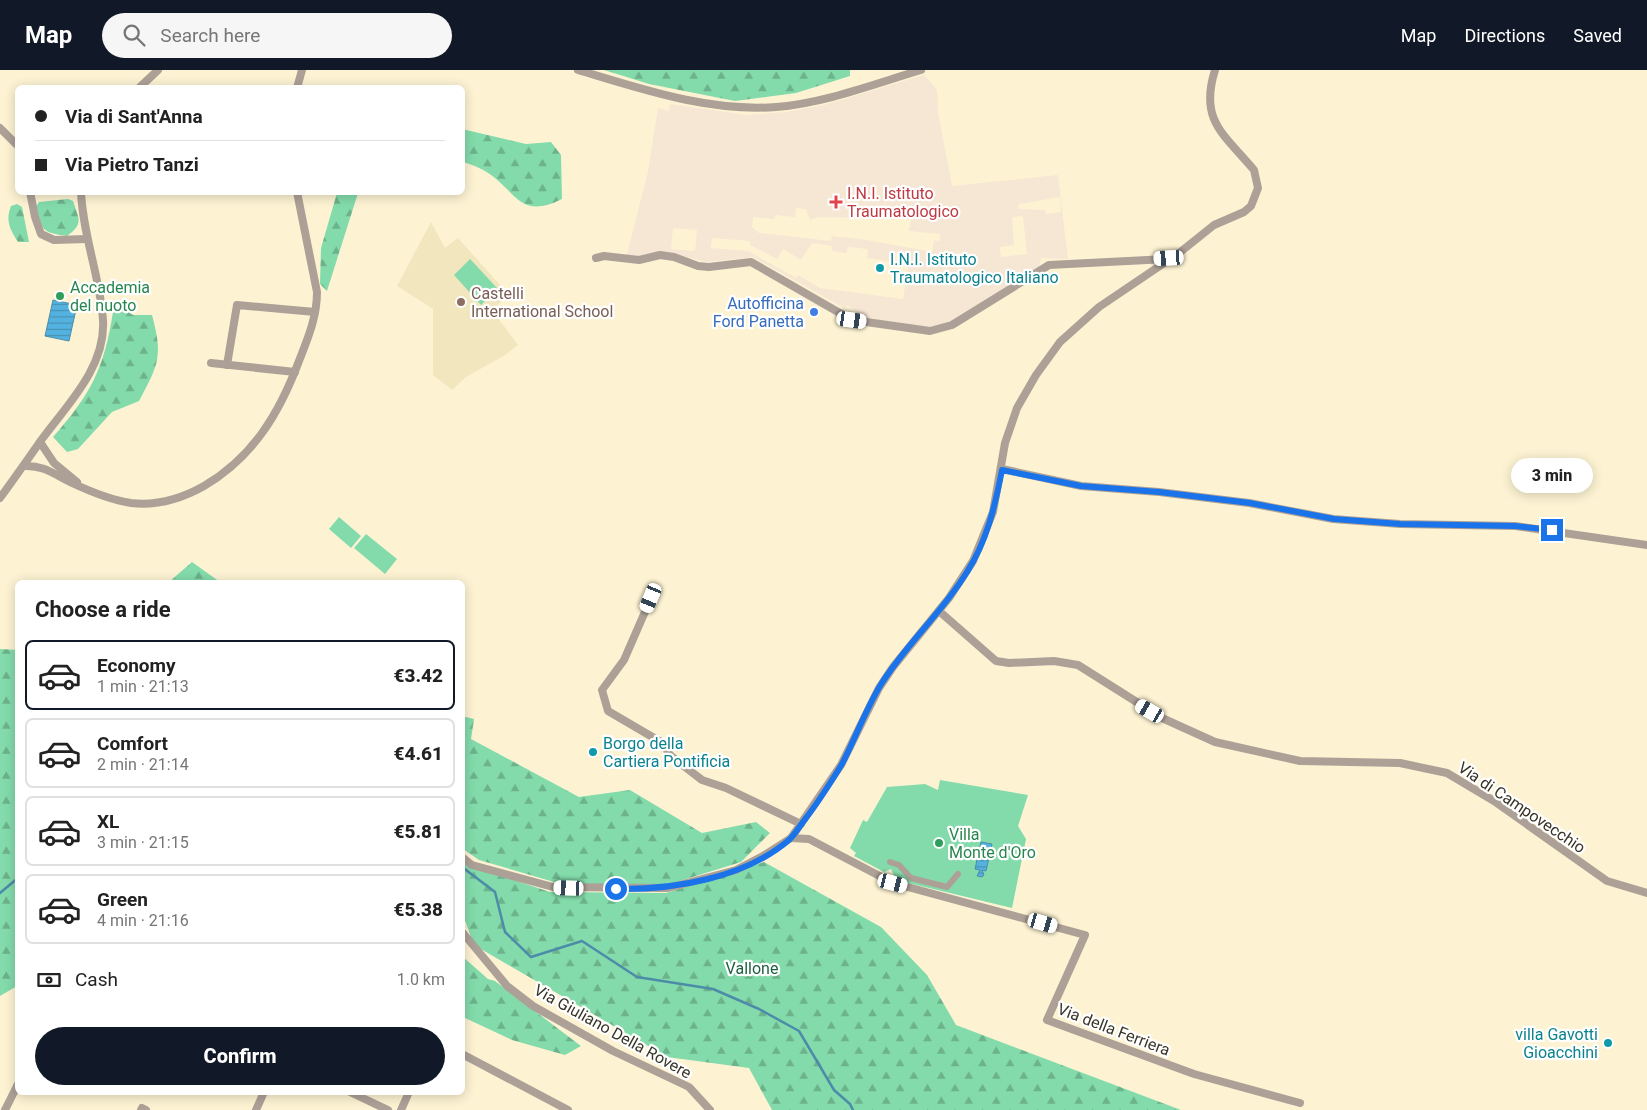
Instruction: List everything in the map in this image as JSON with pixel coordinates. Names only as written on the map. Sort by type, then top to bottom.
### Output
[{"type":"street","points":[[143,85],[158,70]]},
{"type":"street","points":[[298,85],[302,70]]},
{"type":"street","points":[[578,70],[697,102],[761,107],[811,101],[920,70]]},
{"type":"street","points":[[465,859],[472,865],[553,887],[668,888],[736,870],[791,838],[841,765],[879,688],[906,648],[939,611],[968,571],[982,544],[993,512],[1002,470],[1005,443],[1017,408],[1060,342],[1099,307],[1169,258],[1180,253],[1214,225],[1244,212],[1256,198],[1258,188],[1254,170],[1228,140],[1211,116],[1208,90],[1214,70]]},
{"type":"street","points":[[0,128],[15,143]]},
{"type":"street","points":[[31,195],[41,234],[54,240],[87,239]]},
{"type":"street","points":[[0,498],[80,387],[95,362],[100,347],[103,325],[102,311],[87,239],[81,195]]},
{"type":"street","points":[[24,466],[45,468],[86,489],[122,502],[145,504],[174,500],[201,487],[231,468],[256,442],[274,417],[295,372],[313,326],[317,292],[298,195]]},
{"type":"street","points":[[596,258],[604,256],[630,260],[667,256],[698,266],[709,267],[751,262],[852,320],[930,331],[952,325],[1049,265],[1169,258]]},
{"type":"street","points":[[227,365],[237,305],[316,312]]},
{"type":"street","points":[[211,363],[295,372]]},
{"type":"street","points":[[40,442],[54,463],[86,489]]},
{"type":"street","points":[[1002,470],[1081,486],[1159,492],[1250,503],[1334,519],[1400,524],[1515,526],[1647,545]]},
{"type":"street","points":[[651,598],[624,660],[602,690],[608,710],[661,742],[671,756],[702,780],[726,788],[801,824]]},
{"type":"street","name":"Via di Campovecchio","points":[[939,611],[996,661],[1009,663],[1054,661],[1081,666],[1162,718],[1215,742],[1265,755],[1306,762],[1394,762],[1419,765],[1447,773],[1494,801],[1607,881],[1647,893]]},
{"type":"street","name":"Via della Ferriera","points":[[791,838],[809,839],[893,883],[1085,935],[1047,1020],[1194,1074],[1300,1103]]},
{"type":"street","points":[[890,862],[899,865],[911,878],[947,887],[958,874]]},
{"type":"street","name":"Via Giuliano Della Rovere","points":[[465,935],[507,986],[533,1006],[613,1051],[689,1087],[710,1110]]},
{"type":"street","points":[[465,1056],[568,1110]]},
{"type":"street","points":[[4,1110],[15,1090]]},
{"type":"street","points":[[256,1110],[263,1095]]},
{"type":"street","points":[[356,1095],[388,1110]]},
{"type":"street","points":[[401,1110],[408,1095]]},
{"type":"shaded area","name":"I.N.I. Istituto Traumatologico","points":[[924,75],[937,90],[938,112],[952,186],[1058,175],[1068,259],[1041,258],[1039,268],[949,323],[937,328],[863,318],[848,305],[844,308],[753,257],[708,262],[660,252],[635,258],[626,258],[648,172],[658,108],[669,111],[670,104],[747,115],[786,112],[824,105]],"holes":[[[1060,197],[1061,212],[1046,214],[1045,210],[1018,209],[1019,204]],[[796,208],[806,209],[810,220],[819,217],[911,219],[909,231],[940,234],[940,241],[934,240],[932,252],[867,240],[832,236],[831,241],[759,233],[752,227],[753,217],[774,219],[775,215],[795,217]],[[1023,216],[1027,254],[1001,257],[1000,247],[1014,245],[1012,217]],[[673,228],[697,230],[695,251],[671,249]],[[712,238],[750,241],[750,245],[777,259],[783,249],[801,260],[812,243],[832,246],[832,251],[846,253],[848,247],[868,249],[867,258],[895,262],[896,253],[910,255],[903,299],[820,288],[798,275],[796,278],[748,251],[711,248]]]},
{"type":"shaded area","name":"Castelli International School","points":[[431,222],[445,248],[458,238],[509,295],[492,310],[518,345],[505,355],[466,377],[452,390],[433,375],[433,309],[397,286]]},
{"type":"green space","points":[[604,70],[850,70],[850,76],[796,93],[735,101],[649,84]]},
{"type":"green space","points":[[465,130],[526,144],[551,142],[561,155],[562,199],[547,205],[526,205],[495,178],[465,163]]},
{"type":"green space","points":[[336,195],[357,195],[327,291],[320,284],[321,248]]},
{"type":"green space","points":[[68,199],[73,201],[78,217],[79,221],[76,228],[67,236],[48,232],[42,226],[38,215],[36,207],[39,202]]},
{"type":"green space","points":[[17,204],[22,207],[29,242],[18,242],[9,225],[9,211],[11,206]]},
{"type":"green space","points":[[470,259],[498,289],[481,305],[454,275]]},
{"type":"green space","points":[[123,308],[133,315],[152,315],[158,350],[155,368],[139,401],[112,412],[78,449],[67,452],[53,437],[77,407],[94,380],[105,350],[113,312]]},
{"type":"green space","points":[[339,517],[361,536],[351,548],[329,529]]},
{"type":"green space","points":[[366,534],[397,559],[385,574],[354,548]]},
{"type":"green space","points":[[192,562],[217,580],[171,580]]},
{"type":"green space","points":[[0,649],[15,650],[15,987],[0,996]]},
{"type":"green space","points":[[465,717],[474,719],[471,739],[579,797],[630,790],[702,833],[756,822],[770,833],[741,862],[667,885],[603,886],[554,882],[479,860],[465,850]]},
{"type":"green space","name":"Villa Monte d'Oro","points":[[940,780],[1028,795],[1018,826],[1026,839],[1012,908],[896,880],[891,869],[884,872],[854,856],[856,853],[850,848],[863,820],[867,822],[887,787],[925,784],[938,790]]},
{"type":"green space","name":"Vallone","points":[[764,862],[881,927],[927,975],[956,1025],[1181,1110],[772,1110],[749,1068],[667,1057],[474,945],[465,920],[465,864],[550,892],[666,893]]},
{"type":"green space","points":[[465,959],[488,979],[495,981],[581,1046],[565,1055],[512,1040],[465,1018]]},
{"type":"water","points":[[53,300],[77,305],[69,341],[45,336]]},
{"type":"water","points":[[981,842],[992,844],[986,871],[982,870],[984,875],[982,877],[977,876],[980,870],[975,869]]},
{"type":"waterway","points":[[465,869],[495,892],[505,932],[531,957],[582,941],[637,977],[713,989],[759,1009],[799,1031],[834,1090],[850,1104],[853,1110]]},
{"type":"waterway","points":[[0,893],[15,880]]},
{"type":"place","name":"I.N.I. Istituto Traumatologico","points":[[836,202]]},
{"type":"place","name":"I.N.I. Istituto Traumatologico Italiano","points":[[880,268]]},
{"type":"place","name":"Accademia del nuoto","points":[[60,296]]},
{"type":"place","name":"Castelli International School","points":[[461,302]]},
{"type":"place","name":"Autofficina Ford Panetta","points":[[814,312]]},
{"type":"place","name":"Borgo della Cartiera Pontificia","points":[[593,752]]},
{"type":"place","name":"Villa Monte d'Oro","points":[[939,843]]},
{"type":"place","name":"villa Gavotti Gioacchini","points":[[1608,1043]]},
{"type":"route","points":[[616,889],[668,888],[703,880],[736,870],[791,838],[813,809],[841,765],[879,688],[906,648],[932,620],[974,561],[991,518],[1002,470],[1081,486],[1159,492],[1250,503],[1334,519],[1400,524],[1515,526],[1552,530]]}]
